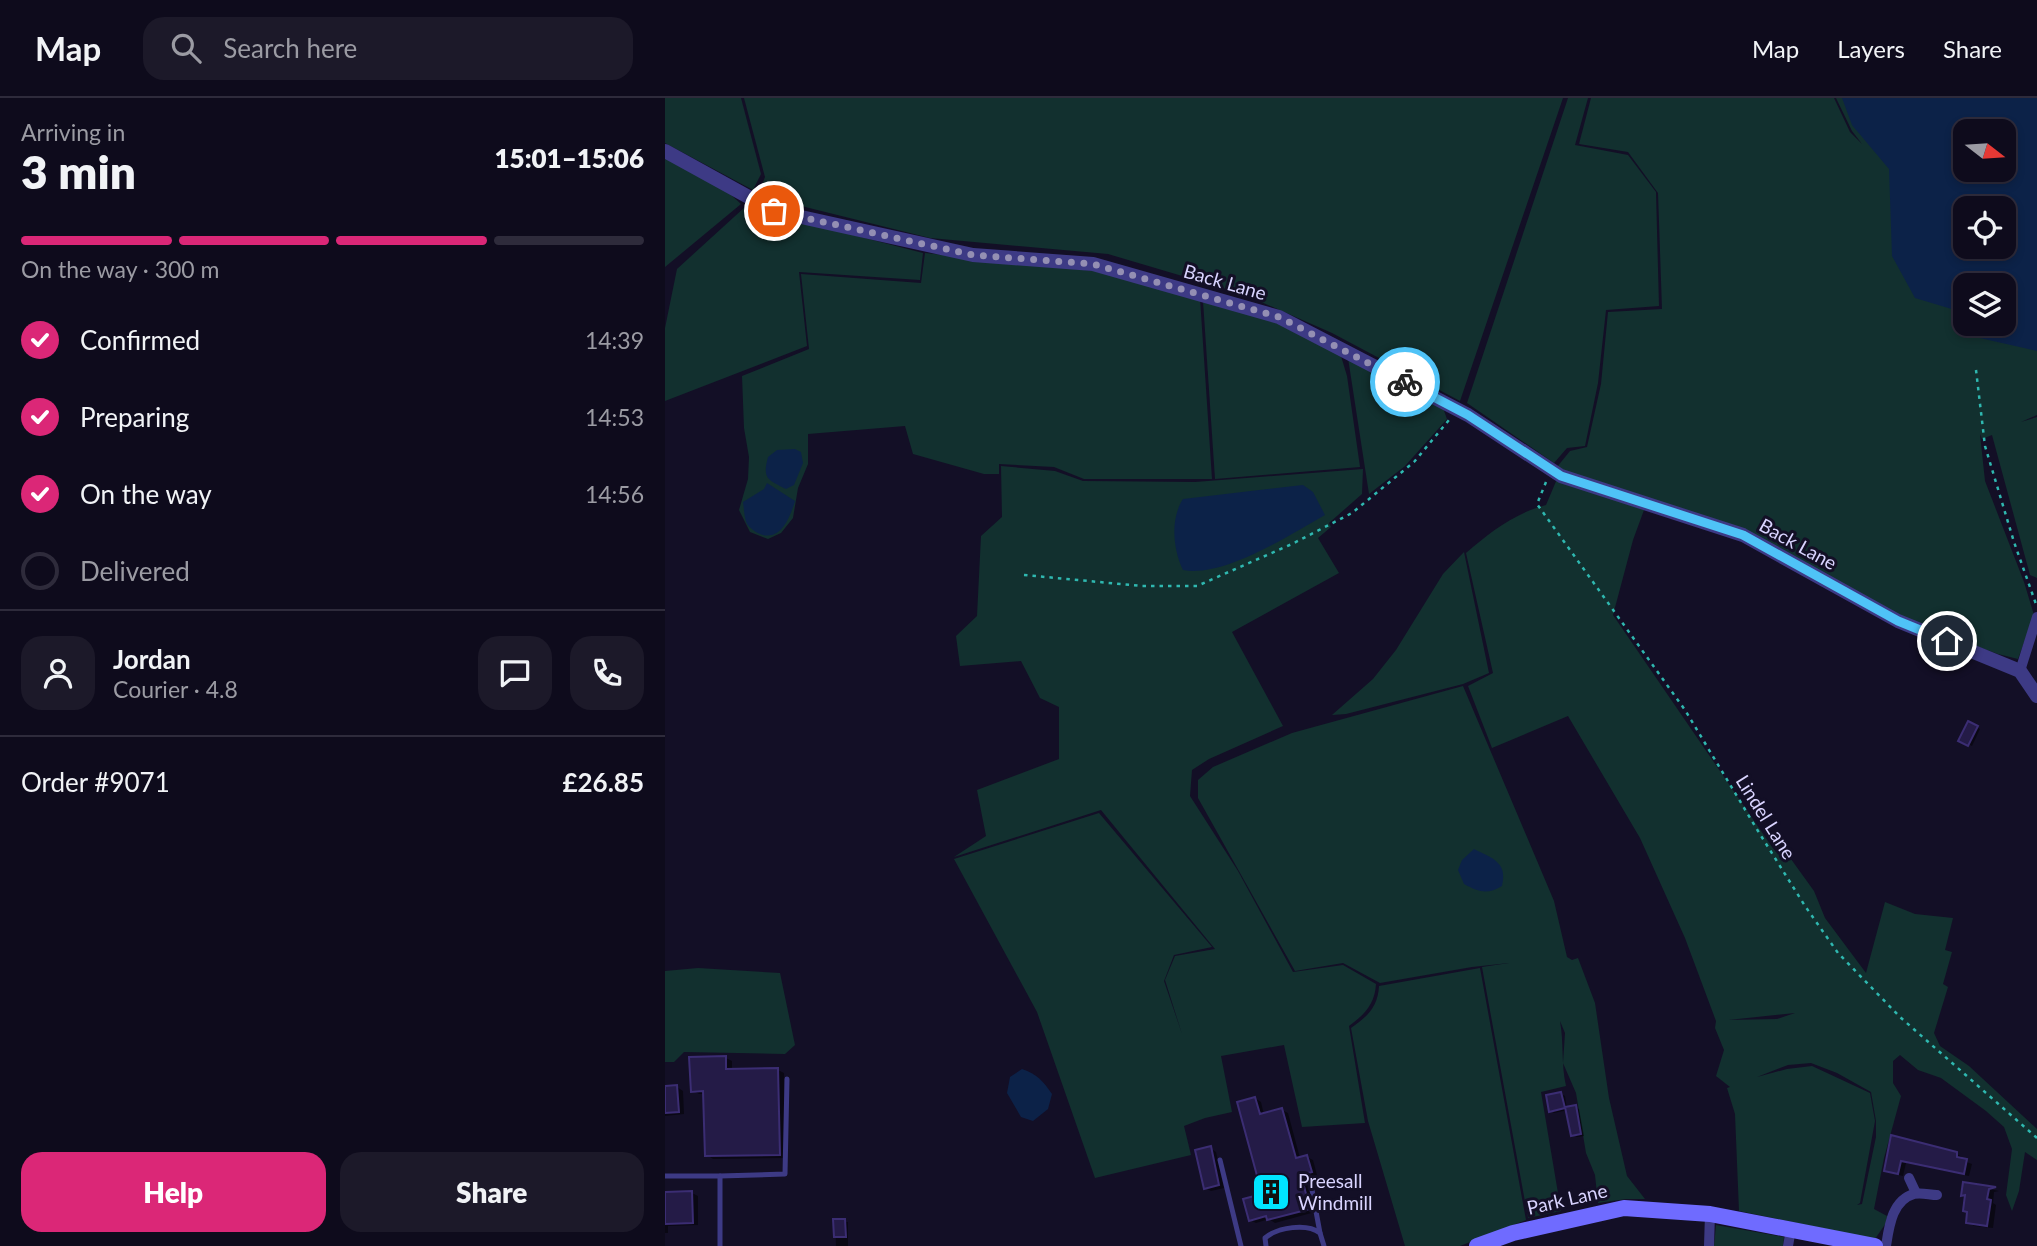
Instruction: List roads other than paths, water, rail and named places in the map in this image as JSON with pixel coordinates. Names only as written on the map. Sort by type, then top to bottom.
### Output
[{"type":"main road","name":"Park Lane","points":[[1477,1246],[1513,1233],[1624,1208],[1710,1214],[1790,1238],[1875,1246]]},
{"type":"street","name":"Back Lane","points":[[665,151],[774,211],[973,255],[1093,264],[1279,317],[1458,410],[1561,476],[1743,535],[1898,621],[2020,671]]},
{"type":"street","points":[[2037,617],[2020,671],[2037,696]]},
{"type":"street","points":[[1909,1178],[1916,1193]]},
{"type":"street","points":[[1885,1246],[1893,1212],[1907,1198],[1916,1193],[1937,1195]]},
{"type":"street","points":[[1709,1246],[1710,1214]]},
{"type":"lane","points":[[665,1176],[785,1174],[787,1079]]},
{"type":"lane","points":[[1220,1160],[1241,1246]]},
{"type":"lane","points":[[720,1176],[720,1246]]},
{"type":"lane","points":[[1310,1179],[1324,1246]]},
{"type":"lane","points":[[1266,1246],[1265,1238],[1271,1233],[1307,1226],[1320,1233]]},
{"type":"water","points":[[1842,98],[2037,98],[2037,351],[1971,336],[2016,336],[2016,273],[1953,273],[1953,309],[1915,298],[1892,256],[1889,169],[1852,125]]},
{"type":"water","points":[[795,449],[801,452],[803,463],[794,485],[786,489],[768,478],[766,464],[768,457],[777,450]]},
{"type":"water","points":[[767,483],[795,501],[784,526],[767,536],[756,532],[747,524],[743,502],[764,489]]},
{"type":"water","points":[[1303,485],[1313,492],[1325,515],[1236,561],[1217,568],[1183,570],[1174,534],[1176,516],[1183,499]]},
{"type":"water","points":[[1474,849],[1501,866],[1502,886],[1492,891],[1483,891],[1464,884],[1458,870],[1462,860]]},
{"type":"water","points":[[1022,1069],[1039,1078],[1052,1094],[1048,1109],[1033,1121],[1021,1117],[1007,1093],[1010,1077]]},
{"type":"place","name":"Preesall Windmill","points":[[1271,1192]]}]
